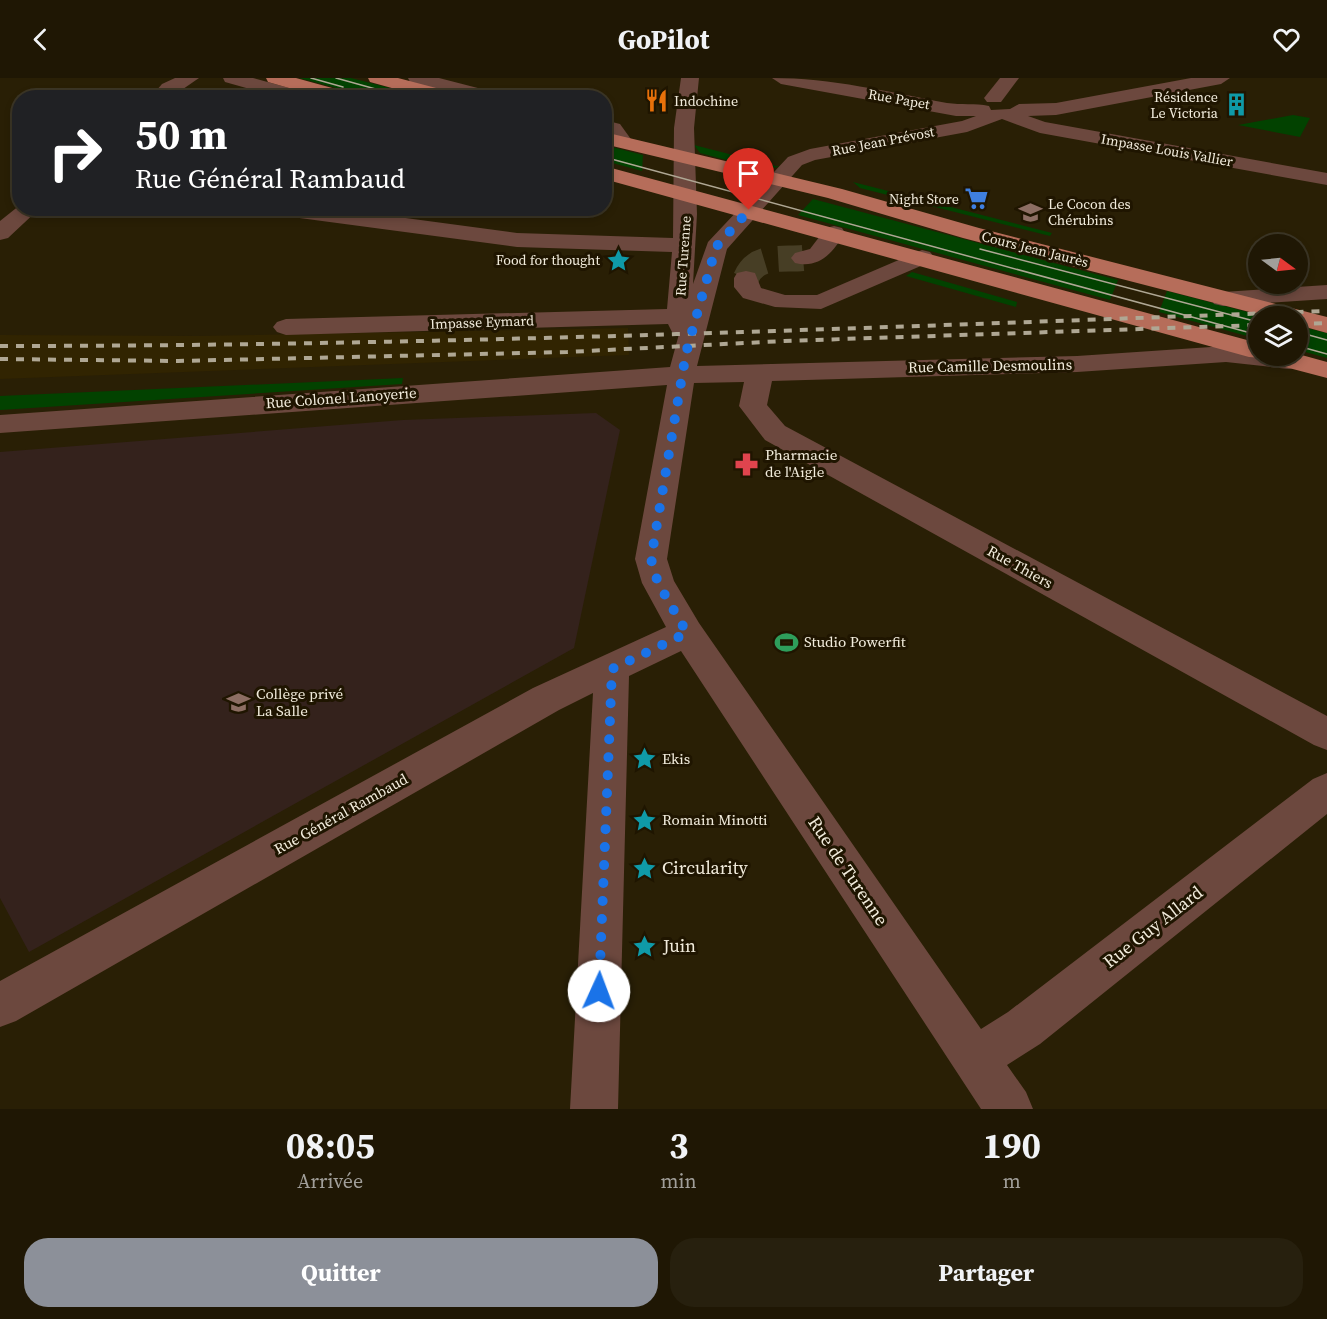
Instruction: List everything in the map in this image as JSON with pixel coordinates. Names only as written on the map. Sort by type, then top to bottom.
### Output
[{"type":"main road","points":[[275,78],[318,90]]},
{"type":"main road","points":[[377,78],[422,90]]},
{"type":"main road","name":"Cours Jean Jaurès","points":[[614,140],[779,180],[1251,306]]},
{"type":"main road","points":[[612,174],[922,257],[1248,348]]},
{"type":"main road","points":[[1308,320],[1327,325]]},
{"type":"main road","points":[[1308,364],[1327,370]]},
{"type":"street","points":[[168,90],[190,78]]},
{"type":"street","points":[[232,78],[275,90]]},
{"type":"street","points":[[417,78],[463,90]]},
{"type":"street","points":[[686,194],[684,128],[690,78]]},
{"type":"street","name":"Rue Papet","points":[[781,78],[956,110],[996,109]]},
{"type":"street","name":"Rue Papet","points":[[836,78],[996,109]]},
{"type":"street","points":[[996,109],[1010,78]]},
{"type":"street","name":"Rue Jean Prévost","points":[[779,180],[795,161],[810,155],[967,126],[996,109],[1056,109],[1221,78]]},
{"type":"street","name":"Impasse Louis Vallier","points":[[996,109],[1040,127],[1327,179]]},
{"type":"street","points":[[749,210],[779,180]]},
{"type":"street","name":"Rue Turenne","points":[[684,364],[679,316],[685,244],[686,194]]},
{"type":"street","name":"Rue Turenne","points":[[687,633],[658,583],[651,559],[684,364],[716,247],[749,210]]},
{"type":"street","points":[[0,233],[20,216]]},
{"type":"street","points":[[372,216],[517,240],[685,244]]},
{"type":"street","points":[[803,258],[818,254],[834,233]]},
{"type":"street","points":[[746,278],[746,286],[760,296],[784,302],[821,302],[922,257]]},
{"type":"street","points":[[1223,299],[1327,292]]},
{"type":"street","name":"Impasse Eymard","points":[[286,327],[679,316]]},
{"type":"street","name":"Rue Camille Desmoulins","points":[[684,364],[760,372],[1077,364],[1226,354],[1248,355]]},
{"type":"street","name":"Rue Colonel Lanoyerie","points":[[0,424],[684,364]]},
{"type":"street","name":"Rue Thiers","points":[[760,372],[753,406],[775,433],[1327,734]]},
{"type":"street","name":"Rue Général Rambaud","points":[[0,1005],[546,699],[687,633]]},
{"type":"street","name":"Rue de Turenne","points":[[687,633],[1009,1109]]},
{"type":"street","points":[[594,1109],[612,669]]},
{"type":"street","name":"Rue Guy Allard","points":[[975,1059],[1024,1028],[1327,791]]},
{"type":"shaded area","points":[[628,328],[629,355],[0,379],[0,335],[198,336]]},
{"type":"shaded area","name":"Collège privé La Salle","points":[[596,413],[620,430],[574,648],[29,952],[0,898],[0,452],[403,420]]},
{"type":"green space","points":[[299,78],[351,78],[398,90],[344,90]]},
{"type":"green space","points":[[1293,115],[1310,118],[1300,137],[1238,125]]},
{"type":"green space","points":[[694,145],[780,167],[760,169],[700,153]]},
{"type":"green space","points":[[612,147],[643,155],[642,171],[612,163]]},
{"type":"green space","points":[[853,182],[1052,233],[1050,236],[860,188]]},
{"type":"green space","points":[[813,199],[1118,280],[1110,300],[798,215]]},
{"type":"green space","points":[[912,272],[1017,302],[1016,307],[906,276]]},
{"type":"green space","points":[[1167,291],[1248,312],[1248,336],[1159,312]]},
{"type":"green space","points":[[1308,328],[1327,333],[1327,358],[1308,353]]},
{"type":"green space","points":[[403,378],[402,384],[0,410],[0,396]]},
{"type":"tunnel","points":[[746,278],[750,270],[763,262],[803,258]]},
{"type":"tram line","points":[[311,78],[343,87]]},
{"type":"tram line","points":[[336,78],[379,90]]},
{"type":"tram line","points":[[612,159],[1248,332]]},
{"type":"tram line","points":[[980,249],[1248,319]]},
{"type":"tram line","points":[[1308,335],[1327,340]]},
{"type":"tram line","points":[[1308,349],[1327,354]]},
{"type":"railway","points":[[0,346],[498,339],[1327,311]]},
{"type":"railway","points":[[1308,324],[1327,323]]},
{"type":"railway","points":[[0,359],[178,361],[567,352],[784,341],[1248,325]]},
{"type":"place","name":"Indochine","points":[[656,101]]},
{"type":"place","name":"Résidence Le Victoria","points":[[1236,105]]},
{"type":"place","name":"Night Store","points":[[977,199]]},
{"type":"place","name":"Le Cocon des Chérubins","points":[[1030,212]]},
{"type":"place","name":"Food for thought","points":[[618,260]]},
{"type":"place","name":"Pharmacie de l'Aigle","points":[[747,464]]},
{"type":"place","name":"Studio Powerfit","points":[[786,642]]},
{"type":"place","name":"Collège privé La Salle","points":[[238,703]]},
{"type":"place","name":"Ekis","points":[[644,759]]},
{"type":"place","name":"Romain Minotti","points":[[644,820]]},
{"type":"place","name":"Circularity","points":[[644,868]]},
{"type":"place","name":"Juin","points":[[645,946]]},
{"type":"route","points":[[599,991],[612,669],[687,633],[658,583],[651,559],[686,353],[716,247],[749,210]]}]
